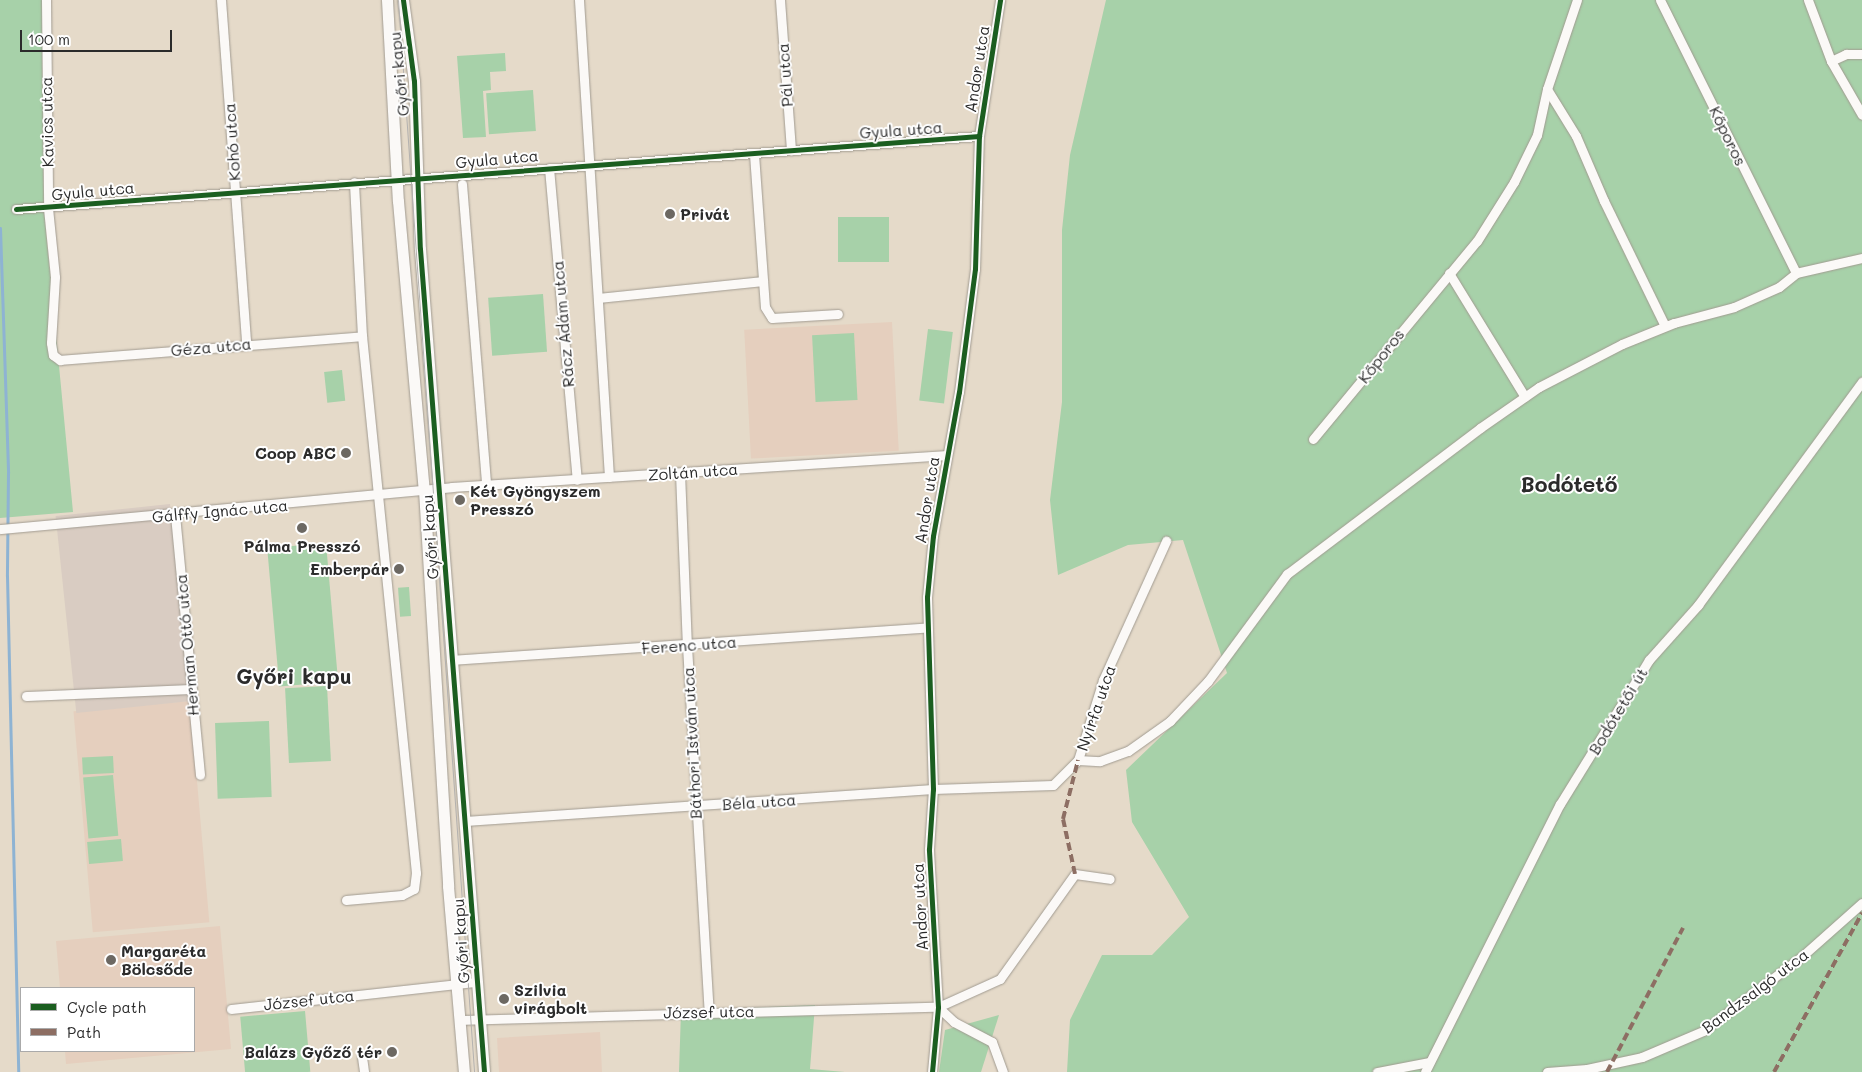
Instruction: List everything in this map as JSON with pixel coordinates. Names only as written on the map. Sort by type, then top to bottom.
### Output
[{"type":"street","name":"Kavics utca","points":[[46,0],[48,208],[55,277],[51,343],[53,355],[60,360]]},
{"type":"street","name":"Kohó utca","points":[[221,0],[246,344]]},
{"type":"street","name":"Győri kapu","points":[[387,0],[403,274],[424,490],[464,1072]]},
{"type":"street","name":"Győri kapu","points":[[403,0],[414,81],[419,178],[420,249],[484,1072]]},
{"type":"street","points":[[579,0],[609,476]]},
{"type":"street","name":"Pál utca","points":[[780,0],[791,151]]},
{"type":"street","name":"Andor utca","points":[[932,1072],[938,1007],[929,849],[933,789],[926,628],[933,536],[975,269],[980,136],[1000,0]]},
{"type":"street","name":"Kőporos","points":[[1313,439],[1449,272],[1477,241],[1514,182],[1537,135],[1547,89],[1577,0]]},
{"type":"street","name":"Kőporos","points":[[1660,0],[1796,272]]},
{"type":"street","points":[[1808,0],[1831,61],[1862,115]]},
{"type":"street","points":[[1831,61],[1846,54],[1862,54]]},
{"type":"street","points":[[1547,89],[1576,136],[1604,201],[1665,326]]},
{"type":"street","name":"Gyula utca","points":[[16,209],[48,208],[235,190],[589,166],[980,136]]},
{"type":"street","points":[[754,154],[765,307],[772,318],[838,314]]},
{"type":"street","name":"Rácz Ádám utca","points":[[549,168],[577,480]]},
{"type":"street","points":[[346,900],[402,895],[414,889],[416,873],[362,336],[354,182]]},
{"type":"street","points":[[462,184],[486,485]]},
{"type":"street","points":[[1078,760],[1100,761],[1128,751],[1170,721],[1208,681],[1287,574],[1525,397],[1622,344],[1665,326],[1734,306],[1779,287],[1796,272],[1862,258]]},
{"type":"street","points":[[1449,272],[1525,397]]},
{"type":"street","points":[[598,298],[763,281]]},
{"type":"street","name":"Géza utca","points":[[60,360],[362,336]]},
{"type":"street","name":"Bodótetői út","points":[[1425,1072],[1560,804],[1649,660],[1698,605],[1738,547],[1775,505],[1862,382]]},
{"type":"street","name":"Zoltán utca","points":[[439,488],[947,455]]},
{"type":"street","name":"Báthori István utca","points":[[680,473],[686,646],[709,1012]]},
{"type":"street","name":"Gálffy Ignác utca","points":[[0,529],[175,515],[377,496],[439,488]]},
{"type":"street","name":"Herman Ottó utca","points":[[175,515],[200,775]]},
{"type":"street","name":"Nyírfa utca","points":[[933,789],[1053,786],[1078,760],[1103,680],[1166,541]]},
{"type":"street","name":"Ferenc utca","points":[[452,660],[686,646],[926,628]]},
{"type":"street","points":[[26,696],[192,689]]},
{"type":"street","name":"Béla utca","points":[[465,821],[696,807],[933,789]]},
{"type":"street","points":[[1003,1072],[992,1042],[954,1022],[938,1007],[1000,979],[1075,874],[1110,879]]},
{"type":"street","name":"Bandzsalgó utca","points":[[1547,1072],[1588,1070],[1642,1057],[1703,1031],[1786,969],[1848,919],[1862,903]]},
{"type":"street","name":"József utca","points":[[231,1009],[477,982]]},
{"type":"street","name":"József utca","points":[[460,1020],[938,1007]]},
{"type":"street","points":[[362,1057],[364,1072]]},
{"type":"street","points":[[1377,1072],[1430,1062]]},
{"type":"shaded area","points":[[892,322],[899,451],[751,459],[744,330]]},
{"type":"shaded area","points":[[170,504],[191,701],[76,713],[56,516]]},
{"type":"shaded area","points":[[190,701],[209,922],[93,932],[73,711]]},
{"type":"shaded area","points":[[220,926],[231,1049],[66,1064],[65,1052],[195,1052],[195,987],[60,987],[56,941]]},
{"type":"shaded area","points":[[600,1032],[602,1072],[499,1072],[497,1038]]},
{"type":"green space","points":[[0,0],[42,0],[44,209],[73,512],[0,518]]},
{"type":"green space","points":[[1106,0],[1862,0],[1862,1072],[1429,1072],[1524,888],[1427,1072],[1067,1072],[1070,1020],[1102,955],[1152,955],[1189,917],[1132,822],[1126,770],[1227,673],[1183,540],[1128,545],[1058,575],[1050,500],[1062,402],[1062,230],[1070,155]]},
{"type":"green space","points":[[505,53],[506,71],[490,72],[491,90],[483,91],[486,137],[463,138],[457,56]]},
{"type":"green space","points":[[533,90],[536,131],[489,134],[486,93]]},
{"type":"green space","points":[[838,217],[889,217],[889,262],[838,262]]},
{"type":"green space","points":[[543,294],[547,352],[492,356],[488,298]]},
{"type":"green space","points":[[928,329],[953,332],[944,404],[919,400]]},
{"type":"green space","points":[[854,333],[858,400],[816,402],[812,335]]},
{"type":"green space","points":[[342,370],[345,401],[327,403],[324,372]]},
{"type":"green space","points":[[326,543],[338,681],[279,687],[267,548]]},
{"type":"green space","points":[[409,587],[411,616],[400,617],[398,588]]},
{"type":"green space","points":[[327,686],[331,761],[289,763],[285,688]]},
{"type":"green space","points":[[269,721],[272,797],[218,799],[215,723]]},
{"type":"green space","points":[[113,756],[114,773],[83,775],[82,758]]},
{"type":"green space","points":[[113,775],[118,836],[88,838],[83,778]]},
{"type":"green space","points":[[121,839],[123,861],[89,864],[87,842]]},
{"type":"green space","points":[[815,1005],[810,1069],[845,1072],[679,1072],[681,1011]]},
{"type":"green space","points":[[305,1011],[310,1072],[245,1072],[240,1017]]},
{"type":"green space","points":[[999,1015],[981,1072],[939,1072],[945,1030]]},
{"type":"waterway","points":[[0,228],[8,473],[7,576],[18,1072]]},
{"type":"tram line","points":[[398,0],[474,1072]]},
{"type":"marked path","points":[[1075,874],[1063,819],[1078,760]]},
{"type":"marked path","points":[[1774,1072],[1862,913]]},
{"type":"marked path","points":[[1607,1072],[1683,928]]},
{"type":"cycle path","points":[[403,0],[414,81],[420,249],[484,1072]]},
{"type":"cycle path","points":[[932,1072],[938,1007],[929,849],[933,789],[927,597],[933,536],[959,392],[975,269],[979,136],[1000,0]]},
{"type":"cycle path","points":[[16,209],[979,136]]},
{"type":"place","name":"Privát","points":[[670,214]]},
{"type":"place","name":"Coop ABC","points":[[346,453]]},
{"type":"place","name":"Két Gyöngyszem Presszó","points":[[460,500]]},
{"type":"place","name":"Pálma Presszó","points":[[302,528]]},
{"type":"place","name":"Emberpár","points":[[399,569]]},
{"type":"place","name":"Margaréta Bölcsőde","points":[[111,960]]},
{"type":"place","name":"Szilvia virágbolt","points":[[504,999]]},
{"type":"place","name":"Balázs Győző tér","points":[[392,1052]]},
{"type":"district","name":"Bodótető","points":[[1569,484]]},
{"type":"district","name":"Győri kapu","points":[[294,676]]}]
